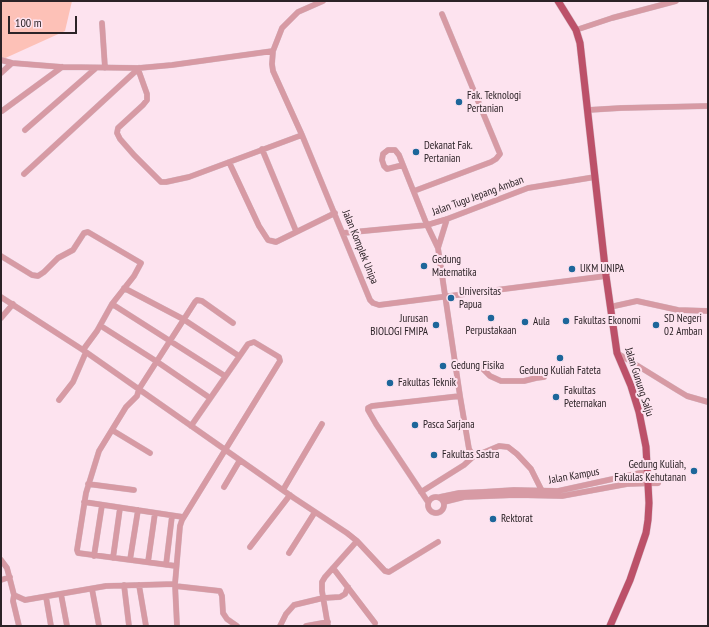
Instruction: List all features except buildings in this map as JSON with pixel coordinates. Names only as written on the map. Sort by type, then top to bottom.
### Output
[{"type":"main road","name":"Jalan Gunung Salju","points":[[558,1],[576,30],[582,53],[606,276],[617,353],[631,386],[639,412],[646,447],[649,484],[648,520],[646,533],[632,573],[610,626]]},
{"type":"street","name":"Jalan Komplek Unipa","points":[[323,1],[298,12],[290,18],[282,28],[272,51],[273,71],[302,135],[370,300],[379,305],[606,276]]},
{"type":"street","points":[[576,30],[612,18],[676,1]]},
{"type":"street","points":[[414,191],[491,162],[500,154],[442,14]]},
{"type":"street","points":[[102,23],[105,68]]},
{"type":"street","points":[[1,60],[12,64],[138,69],[272,51]]},
{"type":"street","points":[[1,73],[12,64]]},
{"type":"street","points":[[2,111],[62,67]]},
{"type":"street","points":[[25,130],[96,68]]},
{"type":"street","points":[[138,69],[147,94],[147,100],[118,128],[117,133],[125,144],[161,182],[189,176],[302,135]]},
{"type":"street","points":[[24,174],[138,69]]},
{"type":"street","points":[[588,110],[708,106]]},
{"type":"street","points":[[262,149],[296,231]]},
{"type":"street","points":[[229,162],[259,226],[268,240],[276,242],[335,213]]},
{"type":"street","points":[[403,165],[438,248],[469,449],[472,454],[475,455]]},
{"type":"street","name":"Jalan Tugu Jepang Amban","points":[[343,233],[427,225],[447,219],[528,188],[595,177]]},
{"type":"street","points":[[438,248],[447,219]]},
{"type":"street","points":[[1,256],[32,275],[38,276],[58,258],[73,250],[84,233],[88,232],[141,263],[134,276],[112,304],[101,326],[84,351],[73,382],[59,400]]},
{"type":"street","points":[[124,288],[183,319],[239,356]]},
{"type":"street","points":[[1,297],[84,351],[347,533],[358,542],[381,568],[387,572],[438,542]]},
{"type":"street","points":[[176,566],[94,556],[77,552],[88,484],[99,451],[126,407],[137,396],[139,389],[156,361],[195,302],[199,300],[233,323]]},
{"type":"street","points":[[610,307],[637,301],[678,310],[708,311]]},
{"type":"street","points":[[1,318],[13,304]]},
{"type":"street","points":[[112,304],[225,376]]},
{"type":"street","points":[[101,326],[210,398]]},
{"type":"street","points":[[177,626],[175,585],[176,566],[180,526],[183,517],[280,361],[279,358],[254,342],[248,344],[191,426]]},
{"type":"street","points":[[617,353],[687,396],[708,402]]},
{"type":"street","points":[[456,366],[482,368],[490,376],[501,381],[518,382],[544,377]]},
{"type":"street","name":"Jalan Kampus","points":[[442,500],[442,510],[435,513],[428,508],[428,502],[376,424],[369,413],[368,408],[372,406],[460,396]]},
{"type":"street","points":[[283,490],[322,424]]},
{"type":"street","points":[[112,430],[150,452]]},
{"type":"street","name":"Jalan Kampus","points":[[421,492],[464,465],[475,455],[499,446],[508,447],[517,454],[531,469],[544,493]]},
{"type":"street","points":[[224,487],[240,460]]},
{"type":"street","name":"Jalan Kampus","points":[[428,502],[433,497],[442,500],[469,495],[544,493],[570,489],[633,474],[648,473]]},
{"type":"street","points":[[533,493],[537,480]]},
{"type":"street","points":[[88,484],[134,490]]},
{"type":"street","name":"Jalan Kampus","points":[[544,493],[562,496],[627,484],[649,484]]},
{"type":"street","points":[[250,547],[290,495]]},
{"type":"street","points":[[84,502],[183,517]]},
{"type":"street","points":[[94,556],[102,505]]},
{"type":"street","points":[[113,558],[120,508]]},
{"type":"street","points":[[130,560],[138,510]]},
{"type":"street","points":[[289,553],[315,512]]},
{"type":"street","points":[[148,562],[154,513]]},
{"type":"street","points":[[166,565],[172,516]]},
{"type":"street","points":[[306,626],[328,624],[321,586],[322,582],[358,542]]},
{"type":"street","points":[[1,560],[7,568],[10,577],[14,595],[13,602],[19,626]]},
{"type":"street","points":[[333,568],[375,623]]},
{"type":"street","points":[[1,580],[10,577]]},
{"type":"street","points":[[14,595],[25,600],[124,585],[175,585],[220,591],[222,596],[223,612],[226,619],[237,626]]},
{"type":"street","points":[[124,585],[129,626]]},
{"type":"street","points":[[139,585],[146,626]]},
{"type":"street","points":[[280,626],[286,614],[294,605],[323,598],[342,596],[348,587]]},
{"type":"street","points":[[92,589],[99,626]]},
{"type":"street","points":[[61,594],[67,626]]},
{"type":"street","points":[[46,597],[51,626]]},
{"type":"shaded area","points":[[1,1],[72,1],[65,31],[1,60]]},
{"type":"place","name":"Fak. Teknologi Pertanian","points":[[459,102]]},
{"type":"place","name":"Dekanat Fak. Pertanian","points":[[416,152]]},
{"type":"place","name":"Gedung Matematika","points":[[424,266]]},
{"type":"place","name":"UKM UNIPA","points":[[572,269]]},
{"type":"place","name":"Universitas Papua","points":[[451,298]]},
{"type":"place","name":"Perpustakaan","points":[[491,318]]},
{"type":"place","name":"Fakultas Ekonomi","points":[[566,321]]},
{"type":"place","name":"Aula","points":[[525,322]]},
{"type":"place","name":"Jurusan BIOLOGI FMIPA","points":[[436,325]]},
{"type":"place","name":"SD Negeri 02 Amban","points":[[656,325]]},
{"type":"place","name":"Gedung Kuliah Fateta","points":[[560,358]]},
{"type":"place","name":"Gedung Fisika","points":[[443,366]]},
{"type":"place","name":"Fakultas Teknik","points":[[390,383]]},
{"type":"place","name":"Fakultas Peternakan","points":[[556,397]]},
{"type":"place","name":"Pasca Sarjana","points":[[415,425]]},
{"type":"place","name":"Fakultas Sastra","points":[[434,455]]},
{"type":"place","name":"Gedung Kuliah, Fakulas Kehutanan","points":[[694,471]]},
{"type":"place","name":"Rektorat","points":[[493,519]]}]
